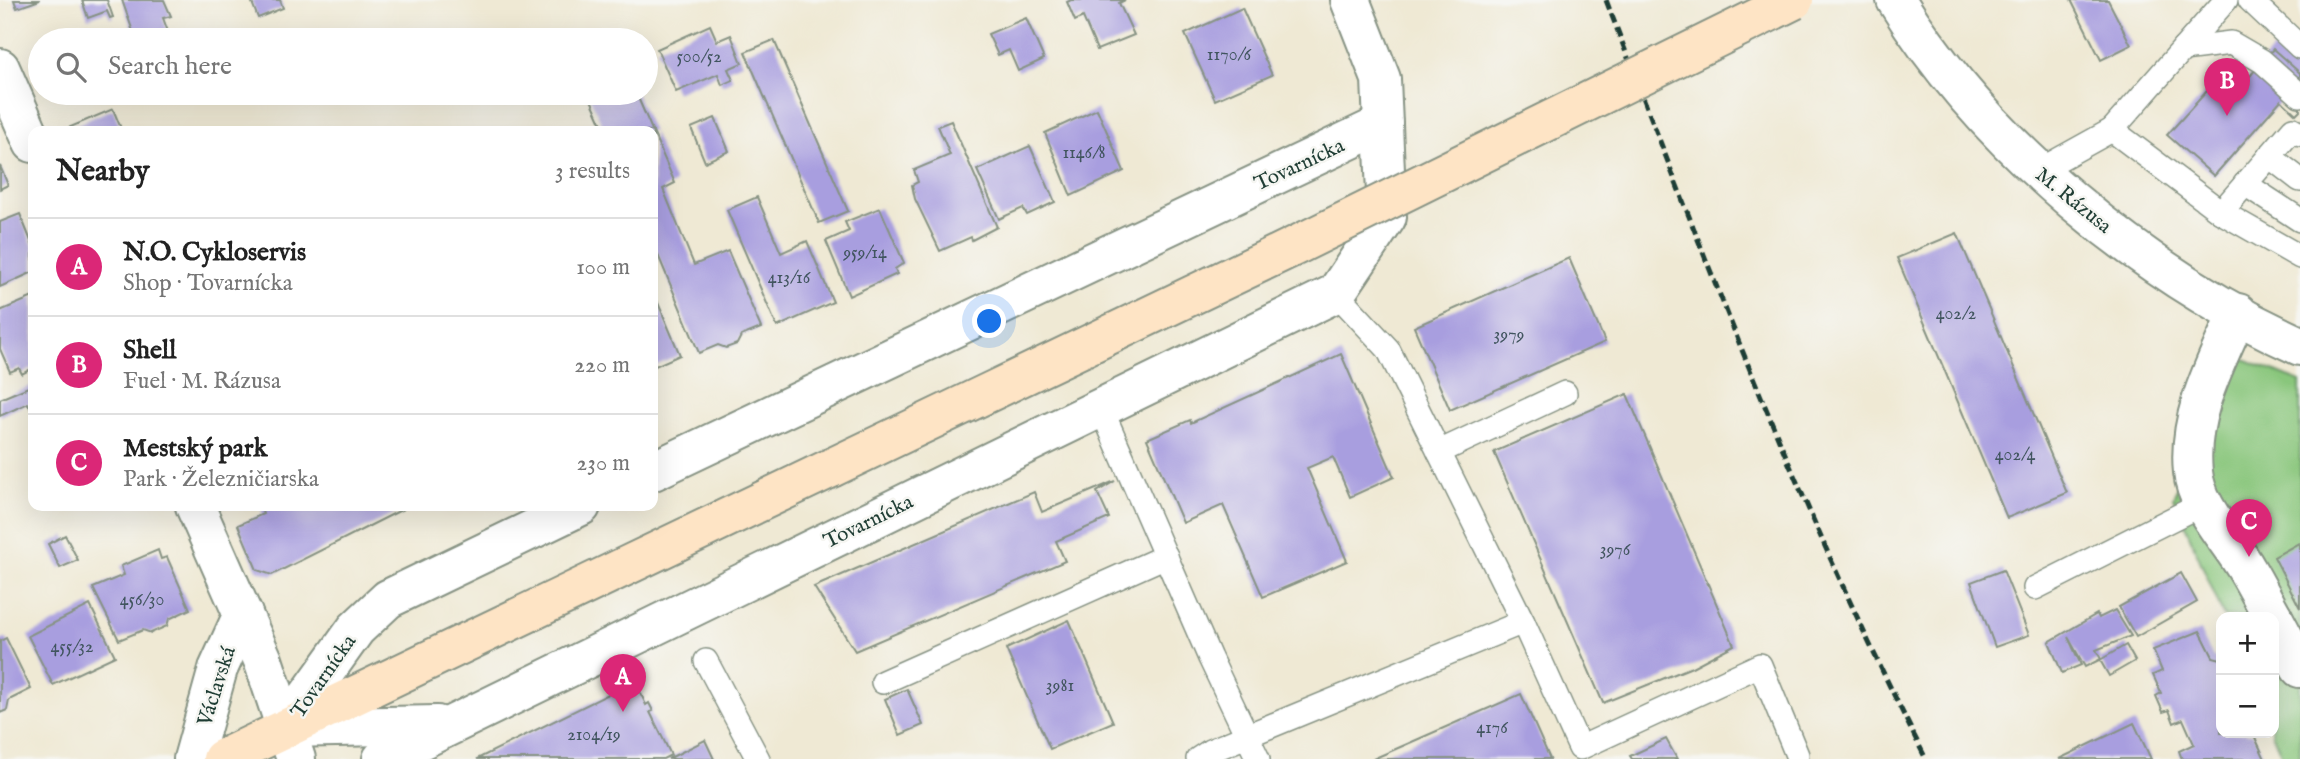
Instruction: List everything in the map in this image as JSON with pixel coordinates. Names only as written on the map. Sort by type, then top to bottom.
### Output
[{"type":"main road","name":"Tovarnícka","points":[[222,759],[291,744],[424,663],[1299,244],[1794,0]]},
{"type":"street","points":[[1336,293],[1387,217],[1381,79],[1350,0]]},
{"type":"street","name":"M. Rázusa","points":[[1904,3],[1954,82],[1997,133],[2038,171],[2113,232],[2238,313],[2300,346]]},
{"type":"street","points":[[0,68],[28,132]]},
{"type":"street","name":"Tovarnícka","points":[[658,469],[1383,124]]},
{"type":"street","name":"Tovarnícka","points":[[291,744],[446,725],[1336,293]]},
{"type":"street","points":[[2238,313],[2205,387],[2194,432],[2193,474],[2204,503],[2247,569],[2270,612]]},
{"type":"street","name":"Václavská","points":[[197,511],[263,660],[291,744]]},
{"type":"street","name":"Tovarnícka","points":[[291,744],[356,629],[388,599],[571,511]]},
{"type":"street","name":"Václavská","points":[[193,759],[218,669],[243,614]]},
{"type":"street","points":[[2279,629],[2300,668]]},
{"type":"street","points":[[382,759],[446,725]]},
{"type":"lane","points":[[2038,171],[2112,130],[2226,0]]},
{"type":"lane","points":[[2250,0],[2300,47]]},
{"type":"lane","points":[[2183,49],[2231,43],[2262,61],[2300,95]]},
{"type":"lane","points":[[2221,212],[2293,129],[2300,134]]},
{"type":"lane","points":[[2112,130],[2221,212],[2300,257]]},
{"type":"lane","points":[[2269,156],[2300,180]]},
{"type":"lane","points":[[2245,184],[2300,220]]},
{"type":"lane","points":[[1336,293],[1388,349],[1523,622],[1580,748],[1760,665],[1797,755]]},
{"type":"lane","points":[[1439,452],[1565,393]]},
{"type":"lane","points":[[1101,408],[1258,759]]},
{"type":"lane","points":[[2035,587],[2204,503]]},
{"type":"lane","points":[[883,682],[1166,556]]},
{"type":"lane","points":[[1198,759],[1247,736],[1523,622]]},
{"type":"lane","points":[[705,661],[758,759]]},
{"type":"green space","points":[[2242,358],[2300,382],[2300,759],[2283,759],[2274,738],[2279,738],[2279,612],[2222,612],[2173,497]]},
{"type":"building","points":[[14,0],[40,0],[17,8]]},
{"type":"building","points":[[82,0],[107,0],[113,17],[110,18],[107,11],[88,18]]},
{"type":"building","points":[[122,0],[164,0],[171,16],[163,18],[167,28],[132,28]]},
{"type":"building","points":[[251,0],[280,0],[283,8],[258,18]]},
{"type":"building","points":[[1125,0],[1119,3],[1134,35],[1097,50],[1083,17],[1075,21],[1067,2]]},
{"type":"building","points":[[2071,0],[2108,0],[2131,45],[2101,60]]},
{"type":"building","points":[[1242,8],[1272,75],[1215,100],[1185,34]]},
{"type":"building","points":[[1026,18],[1044,59],[1018,71],[1009,50],[998,55],[988,34]]},
{"type":"building","points":[[710,25],[717,41],[731,35],[742,63],[728,69],[733,80],[722,85],[718,74],[676,92],[658,49]]},
{"type":"building","points":[[774,40],[848,211],[819,223],[745,52]]},
{"type":"building","points":[[2273,49],[2300,73],[2300,110],[2296,114],[2281,100],[2214,176],[2167,135],[2228,68],[2245,82]]},
{"type":"building","points":[[593,105],[641,105],[650,126],[603,126]]},
{"type":"building","points":[[113,109],[120,126],[73,126]]},
{"type":"building","points":[[1097,109],[1124,171],[1071,196],[1045,133]]},
{"type":"building","points":[[715,118],[729,151],[705,162],[691,128]]},
{"type":"building","points":[[951,121],[997,227],[972,240],[971,237],[940,251],[915,199],[912,185],[918,182],[914,170],[950,155],[938,126]]},
{"type":"building","points":[[658,144],[675,183],[663,189],[694,265],[728,251],[761,328],[741,336],[737,344],[726,348],[718,345],[699,353],[658,255]]},
{"type":"building","points":[[1030,146],[1055,202],[1027,215],[1023,208],[999,219],[977,170]]},
{"type":"building","points":[[0,166],[8,185],[0,189]]},
{"type":"building","points":[[757,197],[781,253],[807,241],[833,302],[777,327],[727,210]]},
{"type":"building","points":[[880,208],[904,263],[895,269],[897,274],[849,296],[826,241],[849,231],[845,222]]},
{"type":"building","points":[[20,214],[28,234],[28,274],[0,287],[0,222]]},
{"type":"building","points":[[1957,233],[2067,493],[2007,518],[1897,258]]},
{"type":"building","points":[[1569,258],[1605,342],[1450,410],[1414,327]]},
{"type":"building","points":[[28,299],[28,371],[22,374],[19,368],[10,372],[0,349],[0,311]]},
{"type":"building","points":[[658,303],[680,355],[658,365]]},
{"type":"building","points":[[1341,354],[1394,477],[1350,497],[1333,457],[1307,468],[1347,561],[1263,597],[1223,505],[1183,523],[1147,439],[1190,420],[1191,423]]},
{"type":"building","points":[[28,387],[28,403],[0,416],[0,399]]},
{"type":"building","points":[[1627,394],[1734,645],[1692,667],[1603,703],[1494,452]]},
{"type":"building","points":[[1115,481],[1097,492],[1109,518],[1056,541],[1065,561],[855,651],[814,587],[1034,492],[1042,512]]},
{"type":"building","points":[[262,511],[399,511],[272,575],[257,570],[238,525],[263,514]]},
{"type":"building","points":[[65,535],[78,560],[60,568],[48,544]]},
{"type":"building","points":[[2299,543],[2300,545],[2300,608],[2274,557]]},
{"type":"building","points":[[158,550],[161,559],[167,557],[190,609],[169,619],[167,626],[151,633],[143,630],[119,640],[93,588],[124,575],[121,566]]},
{"type":"building","points":[[2003,570],[2029,635],[1995,647],[1971,582]]},
{"type":"building","points":[[2181,573],[2197,602],[2136,637],[2119,607]]},
{"type":"building","points":[[90,605],[115,656],[53,685],[28,636]]},
{"type":"building","points":[[2115,610],[2131,636],[2096,650],[2101,659],[2085,667],[2068,637],[2081,665],[2062,673],[2049,642],[2097,614],[2099,618]]},
{"type":"building","points":[[1069,620],[1113,722],[1050,749],[1006,649]]},
{"type":"building","points":[[2200,631],[2213,657],[2216,658],[2216,738],[2255,738],[2265,759],[2182,759],[2179,751],[2194,744],[2183,719],[2174,723],[2169,710],[2163,712],[2156,696],[2161,693],[2153,675],[2162,671],[2153,650]]},
{"type":"building","points":[[6,638],[31,689],[9,700],[7,710],[0,713],[0,641]]},
{"type":"building","points":[[2126,645],[2135,661],[2109,676],[2100,660]]},
{"type":"building","points":[[635,681],[646,705],[649,703],[653,711],[650,712],[671,755],[663,759],[477,759]]},
{"type":"building","points":[[907,689],[923,725],[900,735],[885,699]]},
{"type":"building","points":[[1521,694],[1550,759],[1373,759]]},
{"type":"building","points":[[2134,723],[2151,759],[2059,759]]},
{"type":"building","points":[[1666,739],[1677,759],[1632,759],[1630,756]]},
{"type":"building","points":[[705,740],[714,759],[668,759]]},
{"type":"railway","points":[[1606,0],[1717,288],[1796,479],[1880,667],[1926,759]]},
{"type":"place","name":"Shell","points":[[2227,116]]},
{"type":"place","name":"Mestský park","points":[[2249,557]]},
{"type":"place","name":"N.O. Cykloservis","points":[[623,712]]}]
